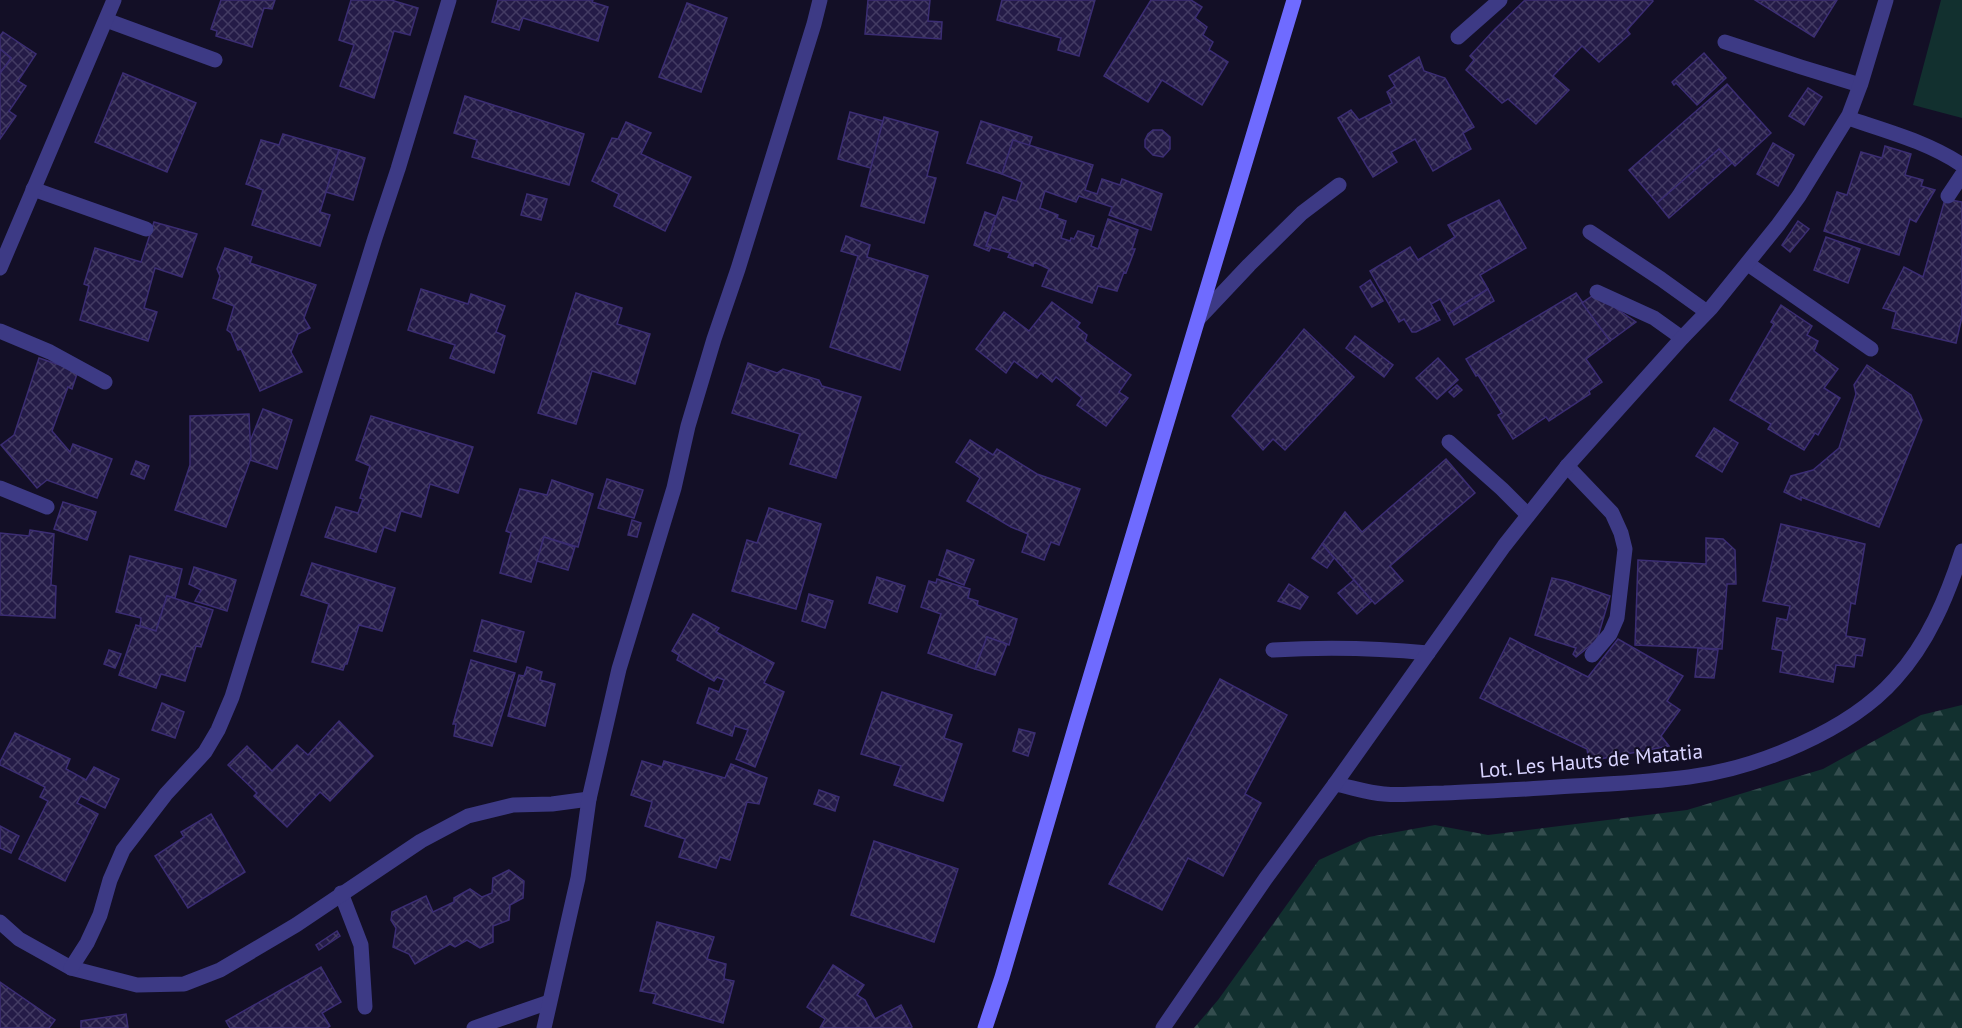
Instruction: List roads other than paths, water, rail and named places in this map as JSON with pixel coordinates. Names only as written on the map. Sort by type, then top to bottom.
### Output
[{"type":"main road","points":[[985,1028],[1294,0]]},
{"type":"street","points":[[0,268],[114,0]]},
{"type":"street","points":[[71,968],[87,943],[100,915],[110,880],[123,850],[166,794],[205,752],[219,730],[398,169],[449,0]]},
{"type":"street","points":[[544,1028],[578,878],[589,800],[619,669],[674,488],[695,404],[820,0]]},
{"type":"street","points":[[1458,38],[1500,0]]},
{"type":"street","points":[[1163,1028],[1266,878],[1503,546],[1567,466],[1748,264],[1798,196],[1848,117],[1886,0]]},
{"type":"street","points":[[106,20],[215,60]]},
{"type":"street","points":[[1725,42],[1860,84]]},
{"type":"street","points":[[1848,117],[1907,139],[1962,165]]},
{"type":"street","points":[[1948,196],[1962,175]]},
{"type":"street","points":[[1199,318],[1302,213],[1339,185]]},
{"type":"street","points":[[33,189],[146,229]]},
{"type":"street","points":[[1590,232],[1707,312]]},
{"type":"street","points":[[1748,264],[1871,349]]},
{"type":"street","points":[[1597,292],[1654,318],[1682,338]]},
{"type":"street","points":[[0,331],[50,352],[105,382]]},
{"type":"street","points":[[1449,442],[1528,515]]},
{"type":"street","points":[[1567,466],[1612,513],[1625,549],[1617,618],[1610,634],[1592,655]]},
{"type":"street","points":[[0,488],[47,507]]},
{"type":"street","name":"Lot. Les Hauts de Matatia","points":[[1335,784],[1384,794],[1511,791],[1690,777],[1760,760],[1797,746],[1837,724],[1879,695],[1895,679],[1917,650],[1936,619],[1962,551]]},
{"type":"street","points":[[1273,650],[1380,648],[1428,653]]},
{"type":"street","points":[[0,922],[19,939],[71,968],[137,984],[184,984],[220,970],[296,925],[421,841],[468,816],[513,804],[552,804],[589,800]]},
{"type":"street","points":[[341,893],[361,945],[365,1007]]},
{"type":"street","points":[[474,1028],[549,1002]]}]
